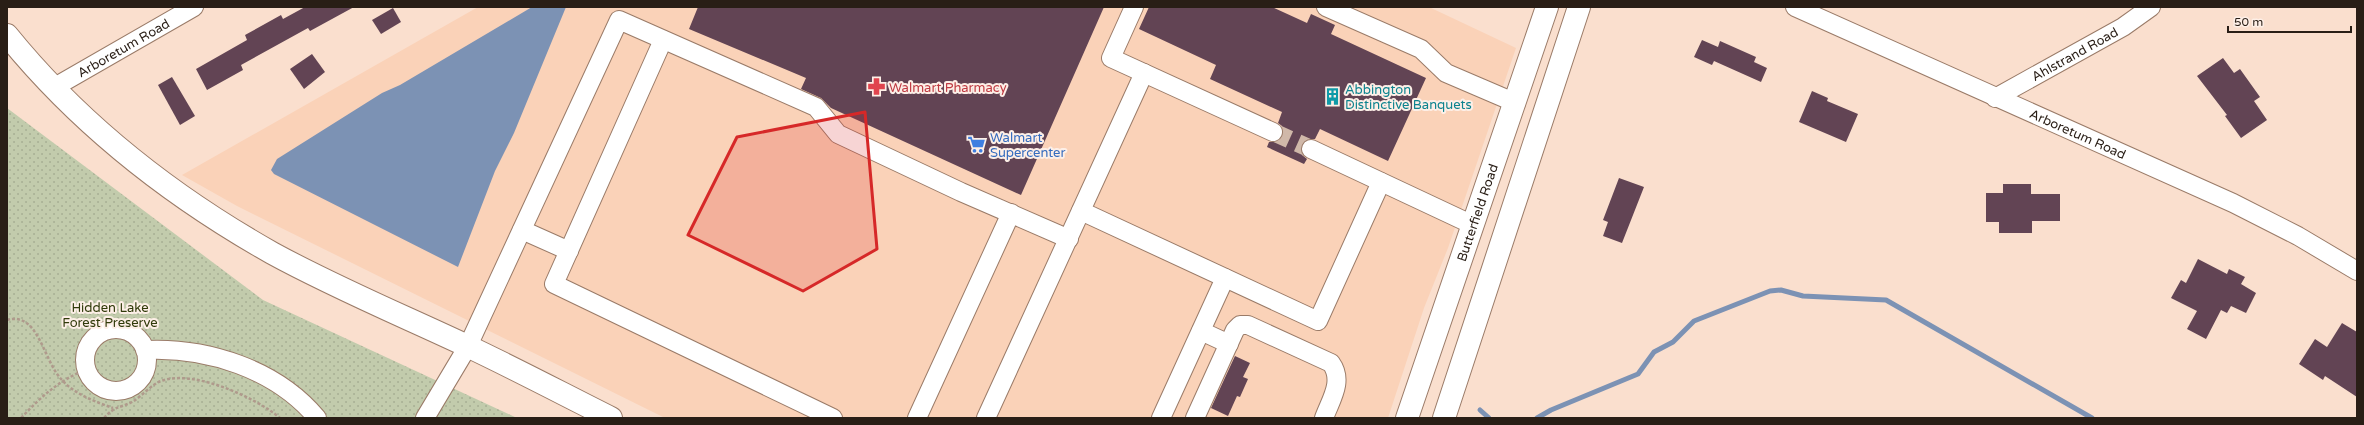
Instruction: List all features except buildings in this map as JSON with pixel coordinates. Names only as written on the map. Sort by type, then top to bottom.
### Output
[{"type":"main road","name":"Butterfield Road","points":[[1407,418],[1516,103],[1547,7]]},
{"type":"main road","points":[[1444,418],[1579,7]]},
{"type":"main road","points":[[7,35],[53,88],[128,157],[190,202],[234,231],[310,273],[468,346],[611,418]]},
{"type":"street","name":"Arboretum Road","points":[[53,88],[194,7]]},
{"type":"street","points":[[1134,7],[1111,58],[1273,132]]},
{"type":"street","points":[[1326,7],[1421,49],[1446,73],[1516,103]]},
{"type":"street","name":"Arboretum Road","points":[[1794,7],[2233,203],[2298,236],[2357,271]]},
{"type":"street","name":"Ahlstrand Road","points":[[1995,98],[2123,27],[2151,7]]},
{"type":"street","points":[[425,418],[468,346],[622,13],[663,40],[816,107],[838,134],[1068,239]]},
{"type":"street","points":[[663,40],[554,284],[834,418]]},
{"type":"street","points":[[986,418],[1144,73]]},
{"type":"street","points":[[1311,150],[1473,225]]},
{"type":"street","points":[[1081,211],[1318,321],[1381,182]]},
{"type":"street","points":[[917,418],[1011,213]]},
{"type":"street","points":[[522,230],[569,251]]},
{"type":"street","points":[[1166,416],[1201,331],[1225,278]]},
{"type":"street","points":[[1195,418],[1235,330],[1240,325],[1248,325],[1331,362],[1337,371],[1338,381],[1324,418]]},
{"type":"street","points":[[107,331],[126,331],[136,336],[145,350],[147,361],[145,372],[138,382],[130,388],[119,391],[108,390],[99,386],[92,379],[86,369],[87,349],[97,336],[107,331]]},
{"type":"street","points":[[1201,331],[1229,344]]},
{"type":"street","points":[[145,350],[171,349],[209,354],[244,367],[284,388],[317,418]]},
{"type":"path","points":[[7,320],[16,317],[30,323],[51,365],[62,381],[81,394],[113,408]]},
{"type":"path","points":[[21,418],[46,392],[62,381],[86,369]]},
{"type":"path","points":[[104,418],[113,408],[131,403],[147,392],[159,381],[177,377],[226,389],[247,398],[280,418]]},
{"type":"highlighted area","points":[[865,112],[877,249],[803,291],[688,235],[737,137]]},
{"type":"shaded area","points":[[478,7],[1429,7],[1516,48],[1448,248],[1424,308],[1388,418],[665,418],[237,206],[182,175]]},
{"type":"green space","name":"Hidden Lake Forest Preserve","points":[[7,108],[263,300],[517,418],[7,418]]},
{"type":"water","points":[[532,7],[566,7],[514,133],[495,171],[458,267],[274,174],[271,170],[277,159],[382,93],[400,85]]},
{"type":"waterway","points":[[1537,418],[1551,410],[1638,374],[1654,352],[1673,342],[1694,321],[1770,291],[1781,290],[1803,296],[1886,300],[2092,418]]},
{"type":"waterway","points":[[1480,410],[1489,418]]},
{"type":"tunnel","points":[[1273,132],[1311,149]]},
{"type":"place","name":"Walmart Pharmacy","points":[[876,87]]},
{"type":"place","name":"Abbington Distinctive Banquets","points":[[1332,96]]},
{"type":"place","name":"Walmart Supercenter","points":[[977,144]]}]
